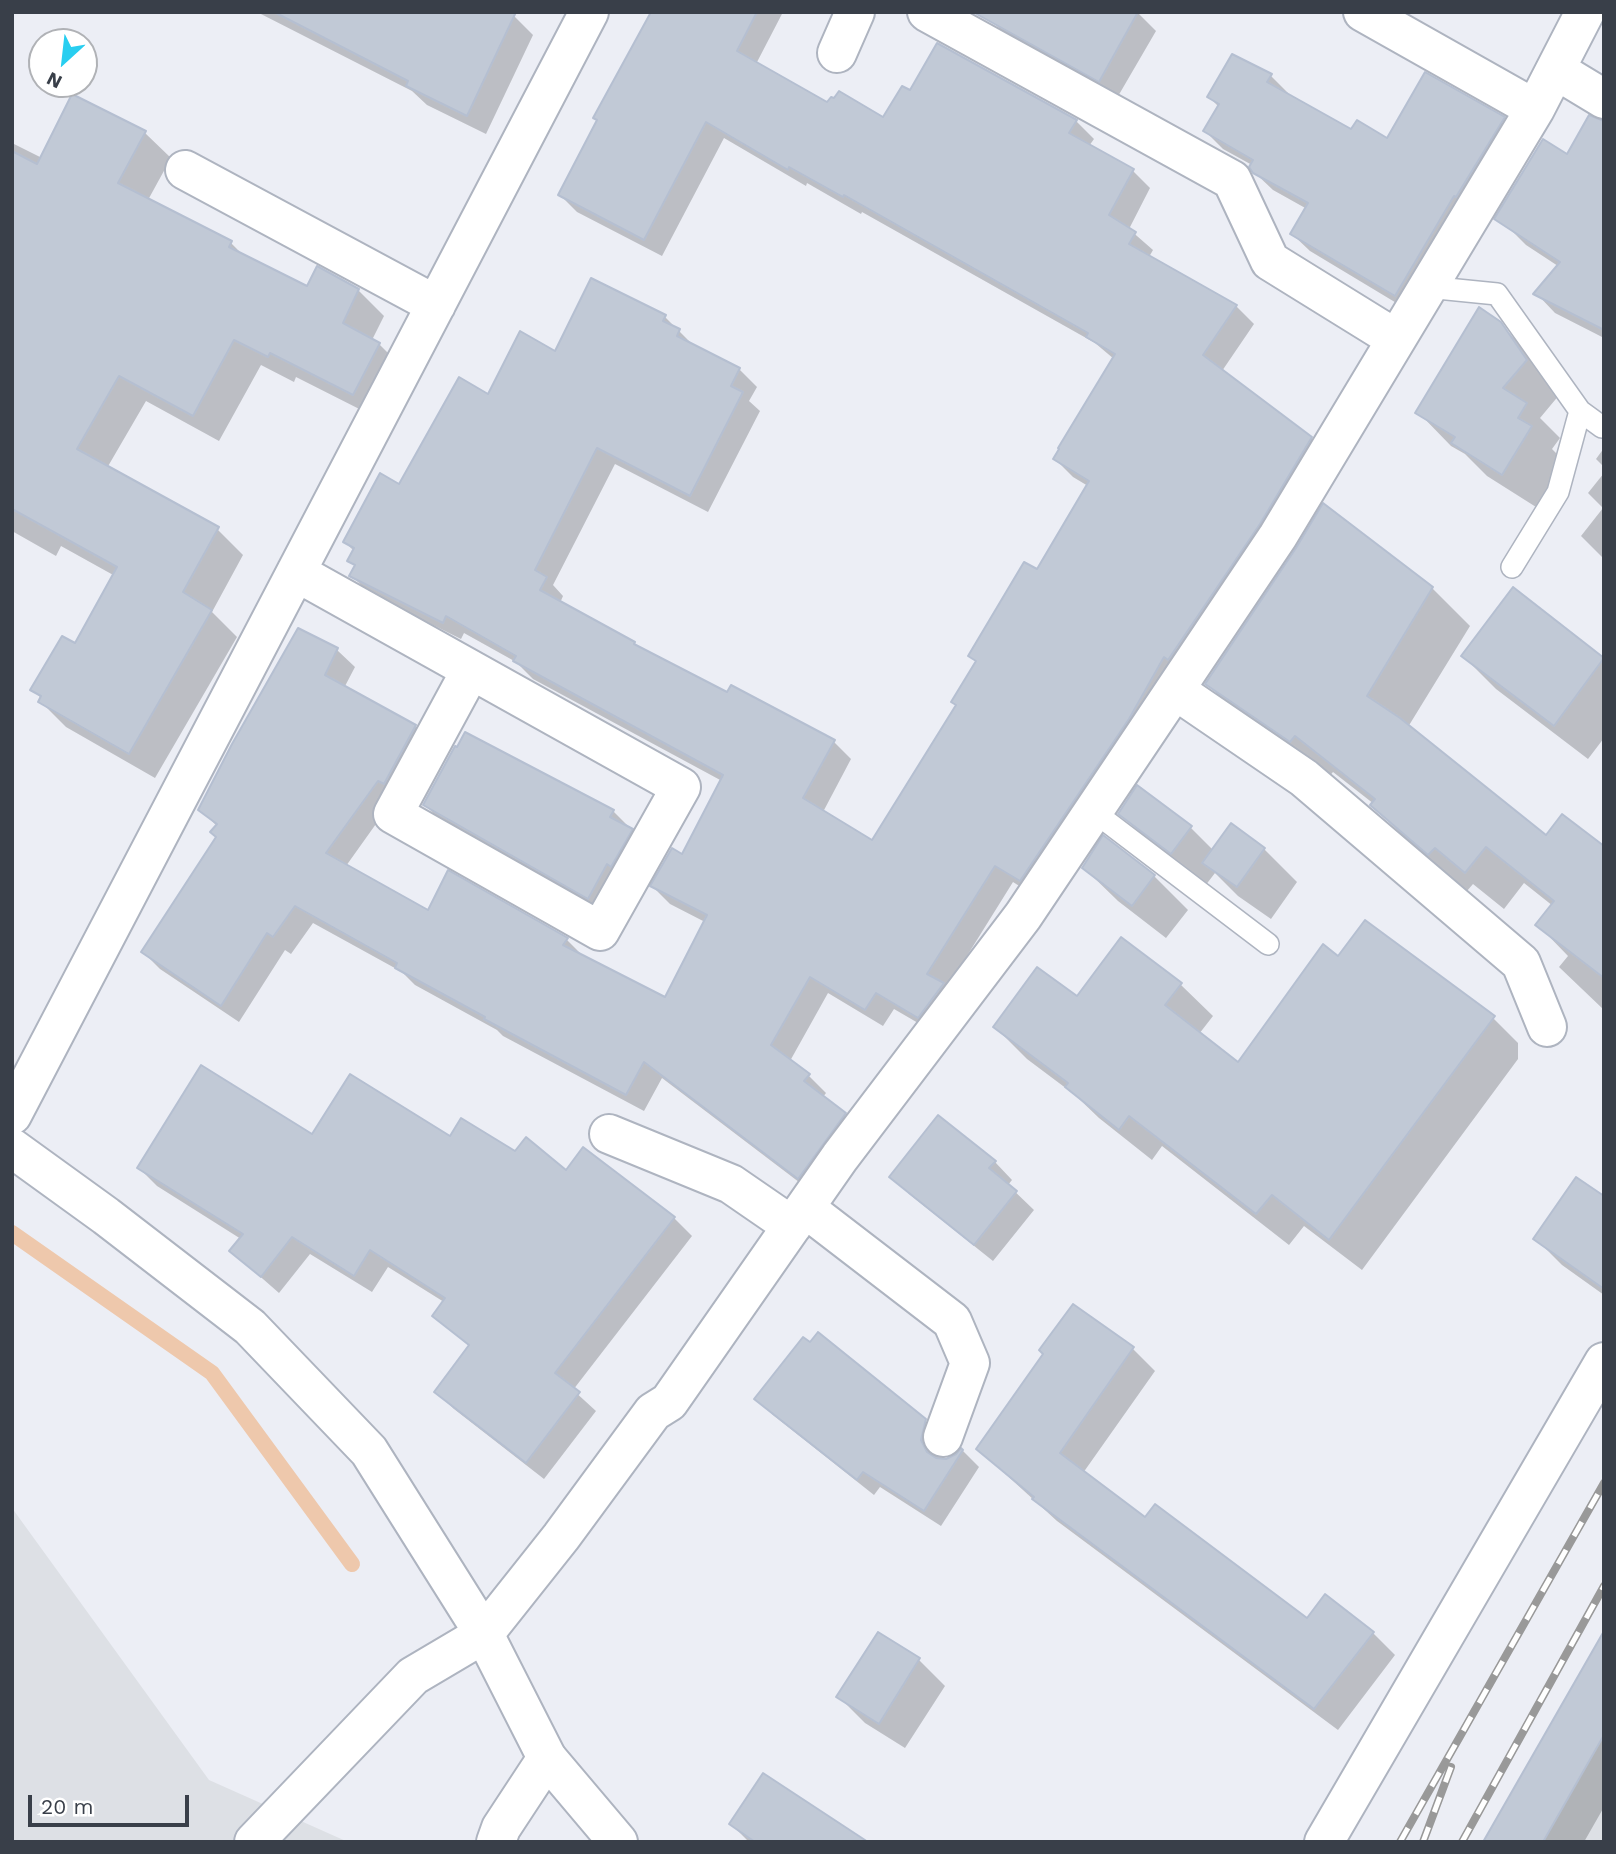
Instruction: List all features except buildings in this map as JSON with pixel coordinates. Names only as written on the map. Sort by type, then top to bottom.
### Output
[{"type":"street","points":[[12,1115],[589,12]]},
{"type":"street","points":[[837,53],[855,12]]},
{"type":"street","points":[[927,12],[1232,180],[1270,261],[1396,339]]},
{"type":"street","points":[[1363,12],[1535,109]]},
{"type":"street","points":[[254,1842],[413,1676],[484,1634],[653,1412],[668,1402],[840,1157],[1023,916],[1278,536],[1535,109],[1585,12]]},
{"type":"street","points":[[1556,70],[1604,99]]},
{"type":"street","points":[[185,170],[436,305]]},
{"type":"street","points":[[296,572],[681,787],[600,931],[393,814],[471,670]]},
{"type":"street","points":[[1175,690],[1304,778],[1521,963],[1546,1027]]},
{"type":"street","points":[[609,1134],[731,1184],[799,1217],[951,1321],[971,1363],[943,1437]]},
{"type":"street","points":[[12,1148],[106,1216],[259,1336],[369,1451],[484,1634],[547,1758],[618,1842]]},
{"type":"street","points":[[1324,1842],[1604,1362]]},
{"type":"street","points":[[496,1842],[501,1828],[547,1758]]},
{"type":"lane","points":[[1427,287],[1497,294],[1580,411],[1602,427]]},
{"type":"lane","points":[[1512,567],[1558,492],[1580,411]]},
{"type":"lane","points":[[1094,811],[1268,944]]},
{"type":"shaded area","points":[[12,1508],[209,1780],[348,1842],[12,1842]]},
{"type":"shaded area","points":[[1604,1638],[1604,1842],[1487,1842]]},
{"type":"waterway","points":[[12,1233],[212,1373],[352,1564]]},
{"type":"railway","points":[[1400,1842],[1604,1483]]},
{"type":"railway","points":[[1462,1842],[1604,1586]]},
{"type":"railway","points":[[1423,1842],[1451,1767]]}]
